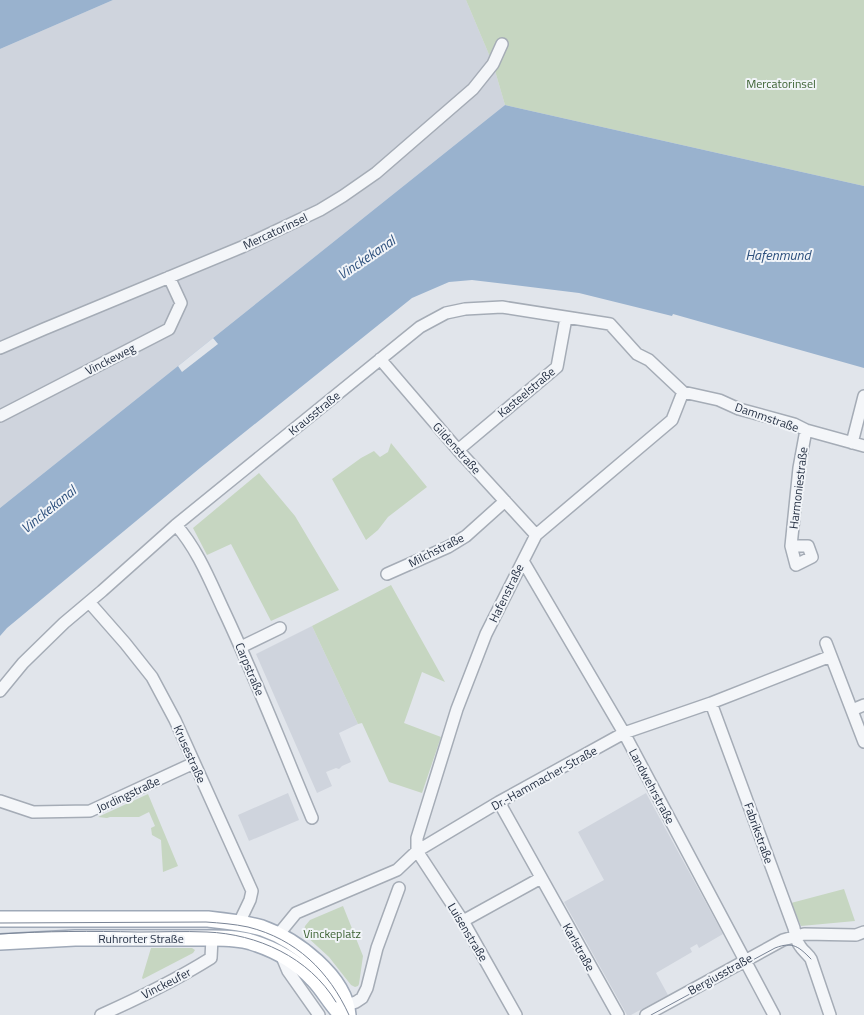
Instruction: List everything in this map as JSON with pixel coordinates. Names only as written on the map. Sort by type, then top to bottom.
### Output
[{"type":"main road","name":"Ruhrorter Straße","points":[[0,919],[208,919],[259,927],[278,935]]},
{"type":"main road","points":[[278,935],[294,944],[318,963],[328,974],[343,995],[346,1012],[338,1011],[312,978],[300,967],[280,954]]},
{"type":"main road","name":"Ruhrorter Straße","points":[[0,942],[75,938],[230,938],[250,941],[280,954]]},
{"type":"street","name":"Mercatorinsel","points":[[0,348],[282,229],[320,210],[376,173],[473,89],[493,64],[502,44]]},
{"type":"street","name":"Vinckeweg","points":[[0,416],[169,329],[181,303],[169,277]]},
{"type":"street","name":"Krausstraße","points":[[0,691],[23,663],[64,624],[176,525],[420,327],[446,314],[465,309],[502,307],[610,324],[637,354],[649,360],[674,384]]},
{"type":"street","name":"Kasteelstraße","points":[[458,450],[557,368],[566,318]]},
{"type":"street","name":"Gildenstraße","points":[[380,359],[458,450],[536,535]]},
{"type":"street","name":"Dammstraße","points":[[674,384],[683,392],[720,400],[739,409],[864,446]]},
{"type":"street","name":"Hafenstraße","points":[[417,851],[417,838],[458,709],[486,634],[536,535],[672,420],[683,392]]},
{"type":"street","points":[[852,443],[864,396]]},
{"type":"street","name":"Harmoniestraße","points":[[791,546],[799,468],[806,430]]},
{"type":"street","name":"Milchstraße","points":[[387,574],[448,547],[466,536],[505,501]]},
{"type":"street","name":"Carpstraße","points":[[176,525],[198,556],[241,646],[312,818]]},
{"type":"street","name":"Landwehrstraße","points":[[523,561],[624,733],[774,1015]]},
{"type":"street","name":"Krusestraße","points":[[89,602],[125,643],[152,678],[175,720],[252,891],[250,900],[239,923]]},
{"type":"street","points":[[241,646],[280,628]]},
{"type":"street","points":[[826,644],[864,742]]},
{"type":"street","name":"Dr.-Hammacher-Straße","points":[[278,935],[296,913],[396,870],[417,851],[499,802],[624,733],[711,703],[831,656]]},
{"type":"street","name":"Fabrikstraße","points":[[711,703],[799,945],[810,956],[830,1015]]},
{"type":"street","points":[[852,710],[864,705]]},
{"type":"street","name":"Jordingstraße","points":[[0,801],[33,812],[90,811],[194,763]]},
{"type":"street","name":"Karlstraße","points":[[499,802],[618,1015]]},
{"type":"street","name":"Luisenstraße","points":[[417,851],[463,921],[516,1015]]},
{"type":"street","points":[[463,921],[541,878]]},
{"type":"street","points":[[346,1012],[362,998],[367,988],[377,948],[398,888]]},
{"type":"street","name":"Bergiusstraße","points":[[646,1015],[783,940],[804,934],[856,935],[864,932]]},
{"type":"street","points":[[810,956],[813,943],[822,934]]},
{"type":"street","points":[[250,941],[278,935],[280,954],[288,971],[319,1015]]},
{"type":"street","name":"Vinckeufer","points":[[101,1015],[134,1000],[211,958],[212,938]]},
{"type":"shaded area","points":[[113,0],[466,0],[493,64],[505,105],[0,508],[0,49]]},
{"type":"shaded area","points":[[312,626],[358,724],[339,733],[351,762],[339,769],[336,768],[326,772],[332,786],[317,793],[256,654]]},
{"type":"shaded area","points":[[288,793],[299,820],[249,841],[238,815]]},
{"type":"shaded area","points":[[646,793],[723,934],[699,948],[697,944],[690,948],[692,952],[656,973],[668,995],[631,1015],[627,1015],[564,902],[604,880],[578,832]]},
{"type":"green space","name":"Mercatorinsel","points":[[466,0],[864,0],[864,186],[505,105],[493,64]]},
{"type":"green space","points":[[391,443],[427,487],[388,517],[378,530],[366,540],[332,479],[374,451],[380,457],[388,452]]},
{"type":"green space","points":[[259,473],[295,516],[339,590],[271,621],[231,544],[207,555],[193,528]]},
{"type":"green space","points":[[391,585],[445,682],[422,672],[404,723],[441,737],[422,793],[389,782],[362,723],[358,724],[312,626]]},
{"type":"green space","points":[[148,794],[178,866],[163,872],[161,840],[152,835],[151,828],[155,826],[149,812],[139,817],[98,817]]},
{"type":"green space","points":[[844,889],[855,921],[801,926],[791,903]]},
{"type":"green space","name":"Vinckeplatz","points":[[343,906],[363,956],[359,984],[355,987],[351,985],[329,957],[306,936],[304,931],[305,926],[310,920]]},
{"type":"green space","points":[[151,948],[192,948],[195,950],[193,953],[143,979]]},
{"type":"water","points":[[0,0],[113,0],[0,49]]},
{"type":"water","points":[[505,105],[864,186],[864,368],[673,314],[672,316],[579,293],[472,280],[449,282],[412,298],[200,468],[7,628],[0,636],[0,508]]},
{"type":"pier","points":[[213,338],[218,344],[182,372],[178,366]]},
{"type":"tram line","points":[[0,923],[206,922],[248,927],[265,932],[281,940],[309,959],[332,984],[349,1015]]},
{"type":"tram line","points":[[0,934],[69,931],[207,932],[244,937],[263,943],[297,961],[325,986],[336,1002]]},
{"type":"tram line","points":[[651,1015],[775,948],[787,945],[795,946],[811,959]]},
{"type":"water label","name":"Hafenmund","points":[[778,254]]},
{"type":"water label","name":"Vinckekanal","points":[[366,257]]},
{"type":"water label","name":"Vinckekanal","points":[[48,509]]}]
